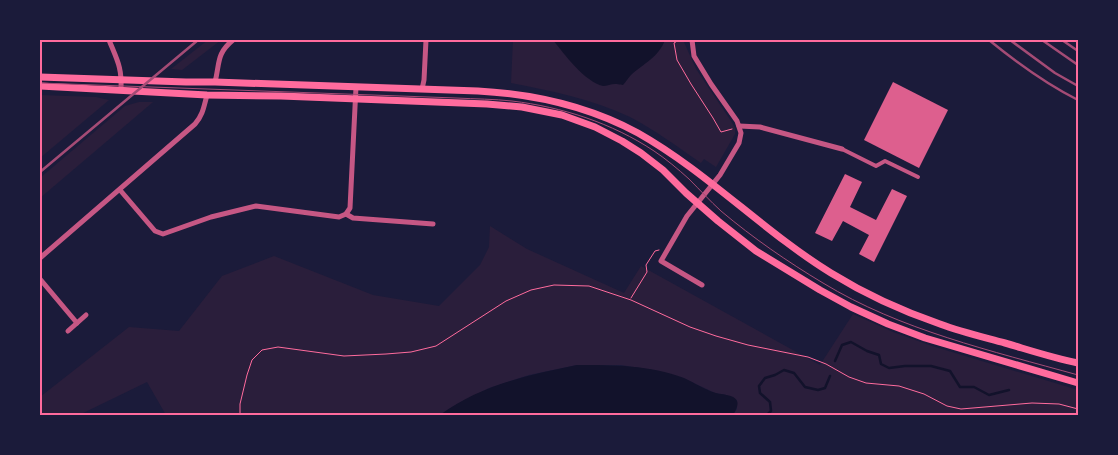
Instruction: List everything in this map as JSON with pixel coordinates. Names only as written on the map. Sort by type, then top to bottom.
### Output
[{"type":"main road","points":[[40,77],[356,86],[509,93],[542,98],[573,106],[638,133],[683,162],[808,257],[839,278],[875,297],[906,311],[953,328],[1078,363]]},
{"type":"main road","points":[[207,94],[215,82]]},
{"type":"main road","points":[[40,86],[500,105],[537,110],[574,119],[605,132],[641,153],[654,162],[698,203],[756,251],[857,310],[925,338],[1078,383]]},
{"type":"street","points":[[109,40],[120,66],[123,90]]},
{"type":"street","points":[[215,82],[219,56],[233,40]]},
{"type":"street","points":[[422,89],[426,40]]},
{"type":"street","points":[[692,40],[694,56],[737,121],[742,133],[739,143],[713,185],[687,216],[661,261],[702,285]]},
{"type":"street","points":[[120,190],[155,231],[163,234],[211,217],[256,206],[339,216],[346,214],[350,208],[356,86]]},
{"type":"street","points":[[40,258],[189,130],[200,118],[207,94]]},
{"type":"street","points":[[739,126],[760,127],[842,149],[876,166],[885,161],[918,177]]},
{"type":"street","points":[[346,214],[353,218],[433,224]]},
{"type":"street","points":[[40,279],[77,323]]},
{"type":"street","points":[[68,331],[86,315]]},
{"type":"path","points":[[679,40],[674,44],[677,60],[721,132],[739,126]]},
{"type":"path","points":[[631,300],[647,272],[646,265],[655,251],[668,249]]},
{"type":"path","points":[[240,415],[240,404],[252,360],[262,350],[278,347],[344,356],[411,352],[436,346],[506,301],[531,290],[554,285],[589,286],[631,300],[690,327],[716,336],[748,345],[808,357],[866,383],[899,386],[924,394],[948,406],[961,409],[1032,403],[1059,404],[1078,409]]},
{"type":"shaded area","points":[[208,40],[221,40],[182,70],[171,69]]},
{"type":"shaded area","points":[[513,40],[683,40],[696,69],[735,128],[735,134],[716,167],[704,159],[701,163],[648,127],[616,111],[572,96],[511,83]]},
{"type":"shaded area","points":[[553,40],[665,40],[655,56],[631,75],[623,85],[603,86],[582,73]]},
{"type":"shaded area","points":[[40,95],[96,97],[109,100],[40,158]]},
{"type":"shaded area","points":[[139,102],[153,102],[40,198],[40,178],[125,106]]},
{"type":"shaded area","points":[[490,226],[527,249],[624,293],[641,266],[820,365],[853,314],[893,332],[932,346],[1078,390],[1078,415],[1035,415],[1021,413],[1008,415],[733,415],[737,409],[737,400],[715,393],[683,378],[621,365],[577,365],[529,375],[489,388],[440,415],[166,415],[147,382],[79,415],[40,415],[40,397],[129,327],[179,331],[222,276],[274,256],[373,295],[439,306],[480,265],[489,247]]},
{"type":"shaded area","points":[[577,365],[604,365],[658,370],[684,378],[712,392],[733,397],[737,401],[737,406],[733,415],[440,415],[472,396],[506,382]]},
{"type":"building","points":[[893,82],[948,110],[919,168],[864,140]]},
{"type":"building","points":[[845,174],[862,182],[850,207],[876,220],[892,189],[907,196],[874,262],[859,254],[869,235],[843,221],[832,241],[815,233]]},
{"type":"waterway","points":[[835,361],[842,345],[851,342],[879,355],[881,364],[889,368],[931,366],[950,371],[960,387],[974,387],[989,395],[1009,390]]},
{"type":"waterway","points":[[767,415],[771,411],[770,402],[760,393],[759,386],[765,378],[784,370],[794,373],[805,387],[818,390],[825,388],[830,376]]},
{"type":"tram line","points":[[40,83],[491,99],[549,107],[568,112],[604,124],[654,151],[685,175],[721,211],[758,240],[810,275],[853,299],[883,314],[947,338],[1078,375]]},
{"type":"railway","points":[[40,172],[198,40]]},
{"type":"railway","points":[[989,40],[1054,87],[1078,100]]},
{"type":"railway","points":[[1010,40],[1055,73],[1078,86]]},
{"type":"railway","points":[[1042,40],[1078,65]]},
{"type":"railway","points":[[1062,40],[1078,51]]}]
